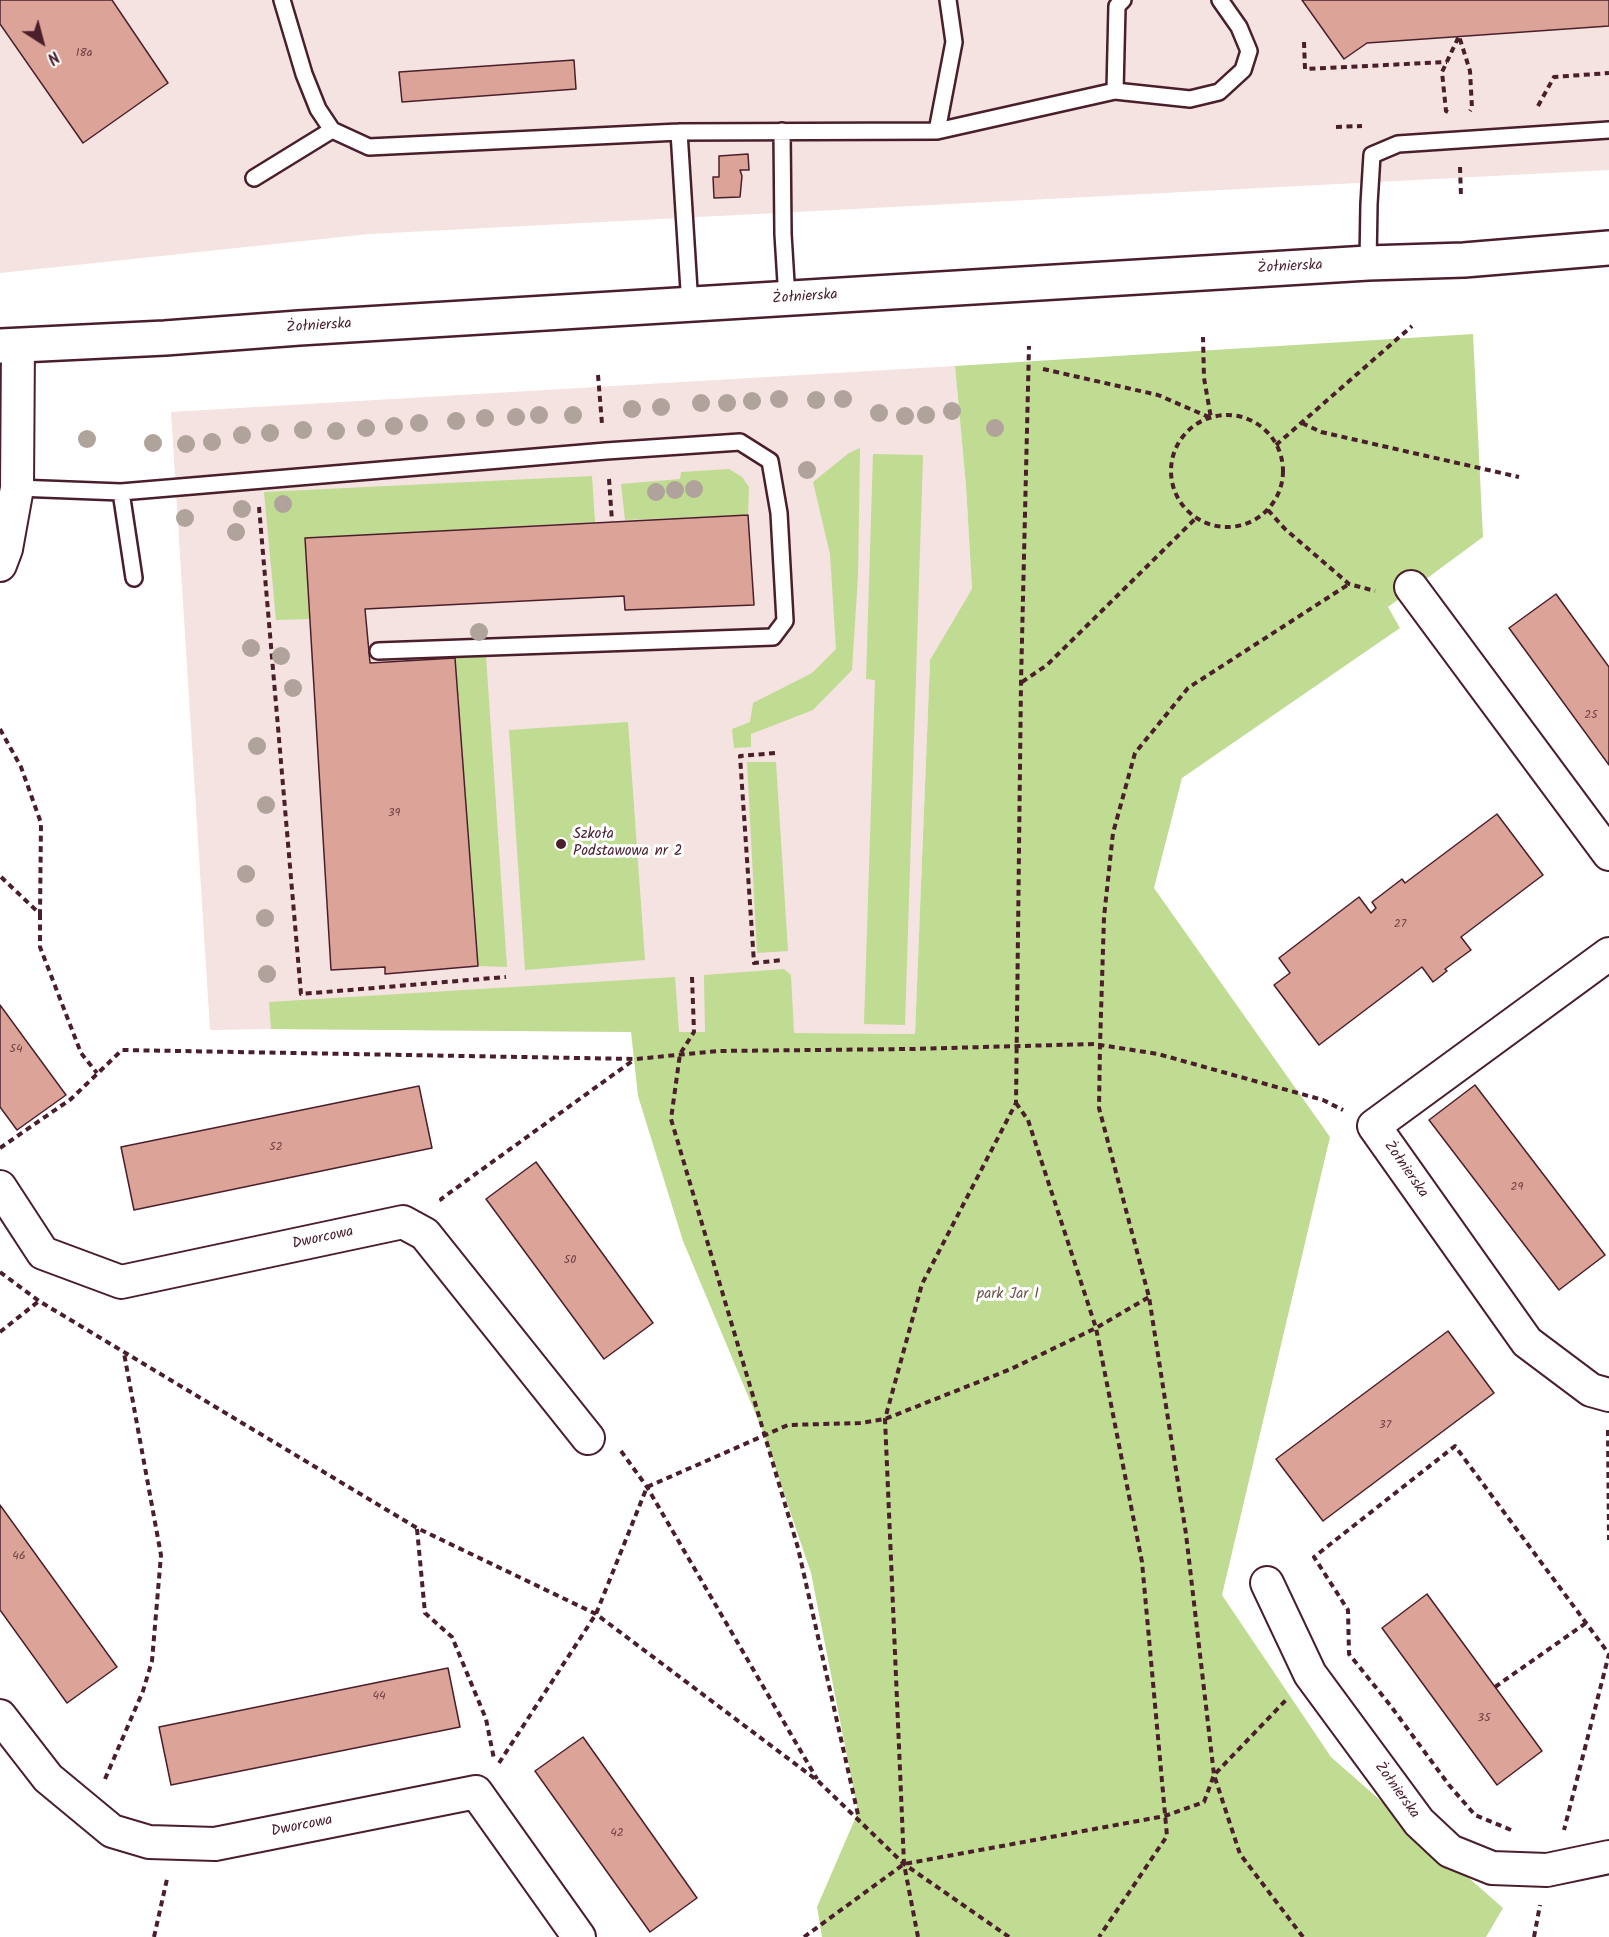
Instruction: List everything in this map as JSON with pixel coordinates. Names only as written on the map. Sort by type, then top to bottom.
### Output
[{"type":"street","name":"Żołnierska","points":[[9,346],[1368,263],[1464,260],[1609,249]]},
{"type":"street","points":[[0,564],[6,549],[16,488],[9,346]]},
{"type":"street","points":[[1412,587],[1609,854]]},
{"type":"street","name":"Żołnierska","points":[[1609,954],[1374,1126],[1527,1342],[1591,1390],[1609,1395]]},
{"type":"street","name":"Dworcowa","points":[[0,1187],[43,1253],[121,1282],[403,1222],[425,1234],[588,1438]]},
{"type":"street","name":"Żołnierska","points":[[1267,1583],[1310,1674],[1419,1822],[1450,1851],[1492,1868],[1547,1870],[1609,1857]]},
{"type":"street","name":"Dworcowa","points":[[0,1716],[48,1778],[90,1814],[112,1831],[149,1842],[215,1844],[476,1792],[579,1937]]},
{"type":"lane","points":[[282,0],[307,83],[318,109],[332,129],[369,147],[679,132],[937,131],[1115,91],[1190,99],[1219,92],[1243,70],[1249,51],[1239,27],[1220,0]]},
{"type":"lane","points":[[937,131],[954,42],[948,0]]},
{"type":"lane","points":[[1115,91],[1118,6],[1123,0]]},
{"type":"lane","points":[[254,178],[332,129]]},
{"type":"lane","points":[[1368,263],[1372,155],[1398,144],[1609,130]]},
{"type":"lane","points":[[782,131],[783,234],[787,299]]},
{"type":"lane","points":[[679,132],[690,306]]},
{"type":"lane","points":[[16,488],[121,492],[606,451],[740,442],[770,461],[779,513],[785,621],[773,637],[378,651]]},
{"type":"lane","points":[[121,492],[134,578]]},
{"type":"path","points":[[1446,111],[1442,72],[1459,36],[1470,70],[1472,108]]},
{"type":"path","points":[[1304,42],[1305,69],[1447,62]]},
{"type":"path","points":[[1276,444],[1412,326]]},
{"type":"path","points":[[1203,337],[1204,378],[1211,418]]},
{"type":"path","points":[[918,1937],[904,1864],[885,1419],[922,1284],[1016,1103],[1021,682],[1029,346]]},
{"type":"path","points":[[1043,369],[1158,395],[1211,418]]},
{"type":"path","points":[[598,375],[603,434]]},
{"type":"path","points":[[1230,416],[1248,419],[1264,429],[1276,444],[1282,461],[1282,478],[1278,496],[1268,510],[1256,520],[1241,526],[1210,525],[1196,518],[1182,506],[1174,490],[1170,472],[1173,454],[1182,438],[1194,425],[1211,418],[1230,416]]},
{"type":"path","points":[[1302,423],[1322,432],[1519,477]]},
{"type":"path","points":[[608,476],[612,521]]},
{"type":"path","points":[[259,500],[302,994],[506,977]]},
{"type":"path","points":[[1268,510],[1285,529],[1349,584],[1399,597],[1412,587]]},
{"type":"path","points":[[1021,682],[1047,665],[1196,518]]},
{"type":"path","points":[[1303,1937],[1240,1854],[1214,1775],[1186,1534],[1149,1297],[1099,1108],[1104,917],[1113,833],[1135,753],[1188,688],[1349,584]]},
{"type":"path","points":[[0,729],[21,767],[41,823],[40,947],[81,1053],[97,1073]]},
{"type":"path","points":[[776,753],[740,756],[754,963],[783,960]]},
{"type":"path","points":[[0,876],[40,914]]},
{"type":"path","points":[[692,977],[694,1032],[680,1054],[671,1119],[798,1548],[859,1820]]},
{"type":"path","points":[[0,1148],[71,1099],[122,1050],[636,1059],[680,1054],[785,1049],[1100,1045],[1158,1054],[1323,1100],[1374,1126]]},
{"type":"path","points":[[448,1209],[441,1199],[636,1059]]},
{"type":"path","points":[[1016,1103],[1028,1120],[1096,1328],[1142,1562],[1167,1836],[1099,1937]]},
{"type":"path","points":[[0,1272],[39,1301],[417,1528],[596,1614],[818,1781],[904,1864],[1009,1937]]},
{"type":"path","points":[[417,1528],[425,1613],[452,1637],[486,1719],[496,1769],[596,1614],[647,1488],[788,1425],[860,1423],[885,1419],[1011,1369],[1096,1328],[1149,1297]]},
{"type":"path","points":[[0,1332],[39,1301]]},
{"type":"path","points":[[90,1814],[143,1691],[152,1661],[161,1555],[124,1352]]},
{"type":"path","points":[[1609,1395],[1609,1540]]},
{"type":"path","points":[[1519,1832],[1475,1815],[1449,1785],[1349,1654],[1348,1610],[1314,1557],[1455,1446],[1609,1653],[1562,1835]]},
{"type":"path","points":[[620,1449],[647,1488],[818,1781]]},
{"type":"path","points":[[1496,1687],[1586,1623]]},
{"type":"path","points":[[804,1937],[904,1864],[1165,1816],[1204,1802],[1214,1775],[1310,1674]]},
{"type":"path","points":[[154,1937],[175,1842]]},
{"type":"shaded area","points":[[0,0],[1609,0],[1609,170],[369,234],[0,273]]},
{"type":"shaded area","name":"Szkoła Podstawowa nr 2","points":[[955,366],[966,486],[972,590],[930,660],[915,1034],[210,1030],[171,412]]},
{"type":"green space","name":"park Jar I","points":[[1473,334],[1483,537],[1388,607],[1400,628],[1182,778],[1154,888],[1330,1137],[1222,1595],[1331,1757],[1503,1908],[1486,1937],[822,1937],[817,1907],[858,1812],[811,1573],[762,1429],[683,1241],[638,1096],[631,1032],[271,1029],[269,1002],[675,977],[679,1032],[705,1032],[704,975],[784,969],[791,975],[794,1033],[915,1034],[930,660],[972,589],[966,486],[955,366]]},
{"type":"green space","points":[[860,448],[858,576],[852,670],[813,710],[751,734],[751,747],[734,748],[732,729],[750,722],[753,703],[812,673],[836,649],[830,554],[813,482],[849,453]]},
{"type":"green space","points":[[873,454],[923,455],[905,1025],[864,1024],[875,680],[866,679]]},
{"type":"green space","points":[[729,469],[742,477],[749,487],[748,515],[625,520],[621,484],[680,479],[681,472]]},
{"type":"green space","points":[[592,476],[595,522],[306,538],[310,619],[276,620],[264,492]]},
{"type":"green space","points":[[486,656],[507,967],[478,966],[455,658]]},
{"type":"green space","points":[[628,722],[645,960],[525,970],[509,730]]},
{"type":"green space","points":[[747,762],[776,762],[788,951],[757,953]]},
{"type":"building","points":[[0,0],[112,0],[168,83],[83,143],[0,24]]},
{"type":"building","points":[[1302,0],[1609,0],[1609,26],[1367,43],[1344,59]]},
{"type":"building","points":[[574,60],[576,89],[402,102],[399,72]]},
{"type":"building","points":[[748,154],[749,170],[740,170],[742,176],[740,197],[714,198],[713,177],[719,177],[719,156]]},
{"type":"building","points":[[748,515],[754,605],[625,610],[624,596],[365,609],[370,663],[455,658],[478,966],[385,974],[385,967],[331,970],[305,538]]},
{"type":"building","points":[[1556,594],[1609,667],[1609,765],[1509,628]]},
{"type":"building","points":[[1497,814],[1543,875],[1461,937],[1471,950],[1445,969],[1447,971],[1433,982],[1422,967],[1319,1045],[1274,985],[1290,973],[1279,958],[1359,897],[1371,913],[1376,908],[1372,902],[1402,879],[1405,883]]},
{"type":"building","points":[[0,1005],[66,1095],[17,1130],[0,1107]]},
{"type":"building","points":[[1475,1085],[1605,1255],[1559,1290],[1429,1120]]},
{"type":"building","points":[[419,1086],[432,1148],[134,1210],[121,1147]]},
{"type":"building","points":[[536,1162],[653,1323],[604,1359],[486,1199]]},
{"type":"building","points":[[1448,1331],[1494,1393],[1323,1521],[1276,1459]]},
{"type":"building","points":[[0,1505],[117,1667],[67,1703],[0,1610]]},
{"type":"building","points":[[1427,1594],[1542,1751],[1497,1785],[1382,1628]]},
{"type":"building","points":[[448,1668],[460,1727],[171,1785],[159,1727]]},
{"type":"building","points":[[583,1737],[697,1898],[650,1932],[535,1771]]},
{"type":"place","name":"Szkoła Podstawowa nr 2","points":[[561,844]]}]
